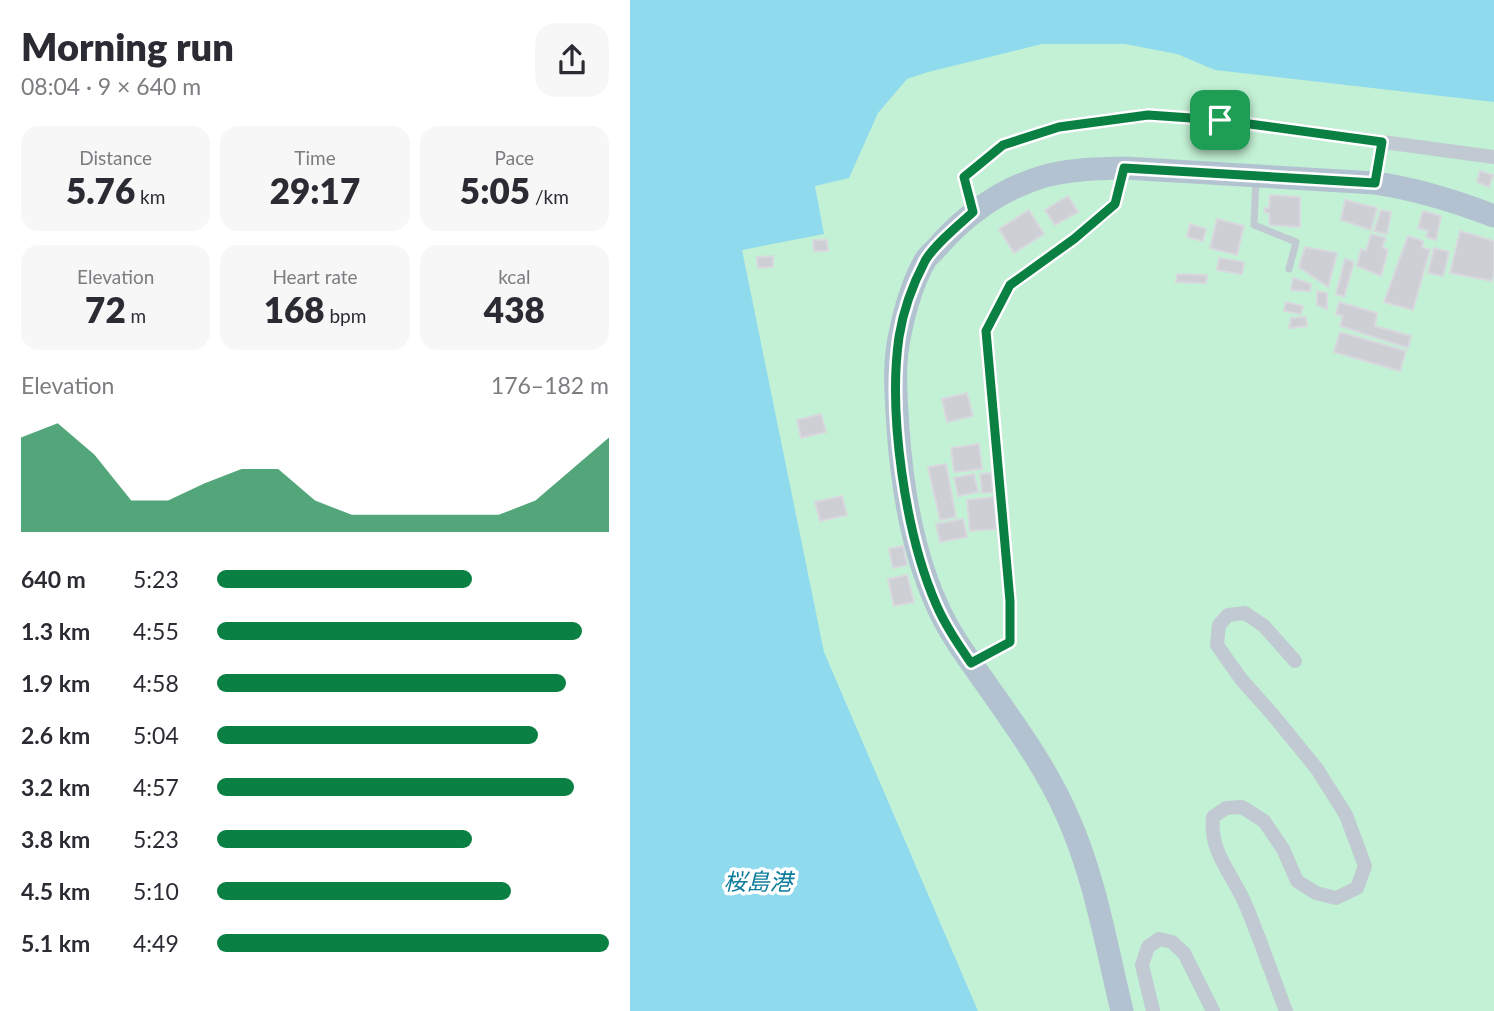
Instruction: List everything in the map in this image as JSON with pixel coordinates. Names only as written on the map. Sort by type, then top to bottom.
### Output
[{"type":"main road","points":[[1122,1011],[1085,859],[1067,815],[1051,781],[1024,737],[950,630],[936,603],[915,541],[899,450],[895,386],[899,335],[911,293],[927,258],[973,212],[1008,190],[1046,175],[1084,170],[1124,168],[1375,183],[1405,187],[1455,201],[1494,216]]},
{"type":"street","points":[[973,212],[964,177],[1003,145],[1059,127],[1148,115],[1220,120],[1494,157]]},
{"type":"street","points":[[1375,183],[1382,142]]},
{"type":"street","points":[[971,663],[1010,642],[1010,601],[986,331],[1010,285],[1074,239],[1115,204],[1124,168]]},
{"type":"street","points":[[1286,1011],[1246,905],[1216,848],[1212,831],[1213,817],[1226,808],[1242,807],[1264,821],[1283,849],[1297,881],[1316,893],[1336,898],[1357,888],[1365,866],[1346,815],[1317,769],[1241,679],[1217,645],[1219,625],[1228,615],[1245,613],[1264,626],[1295,661]]},
{"type":"street","points":[[1153,1011],[1142,965],[1148,947],[1159,939],[1171,942],[1184,953],[1213,1011]]},
{"type":"lane","points":[[1256,176],[1254,225],[1296,242],[1289,269]]},
{"type":"green space","points":[[630,0],[1494,0],[1494,1011],[630,1011]]},
{"type":"water","name":"桜島港","points":[[630,0],[1494,0],[1494,102],[1215,70],[1177,54],[1125,44],[1042,44],[928,72],[907,79],[878,113],[849,178],[815,186],[824,234],[742,250],[824,652],[978,1011],[630,1011]]},
{"type":"building","points":[[1480,171],[1493,175],[1489,187],[1477,182]]},
{"type":"building","points":[[1270,195],[1300,197],[1300,227],[1270,225],[1269,213],[1264,212],[1265,208],[1269,208]]},
{"type":"building","points":[[1068,196],[1078,212],[1055,225],[1045,210]]},
{"type":"building","points":[[1345,200],[1377,208],[1371,230],[1341,220]]},
{"type":"building","points":[[1029,210],[1044,234],[1014,253],[999,229]]},
{"type":"building","points":[[1381,210],[1391,212],[1387,234],[1374,231]]},
{"type":"building","points":[[1423,211],[1441,216],[1436,240],[1426,237],[1428,231],[1418,228]]},
{"type":"building","points":[[1217,219],[1244,226],[1237,255],[1210,248]]},
{"type":"building","points":[[1190,224],[1206,229],[1203,241],[1187,237]]},
{"type":"building","points":[[1460,231],[1494,241],[1492,281],[1450,273]]},
{"type":"building","points":[[1371,234],[1386,238],[1382,247],[1388,250],[1381,276],[1357,266],[1361,249],[1366,251]]},
{"type":"building","points":[[1408,236],[1423,241],[1422,247],[1430,250],[1413,310],[1384,302]]},
{"type":"building","points":[[813,240],[827,240],[828,251],[814,251]]},
{"type":"building","points":[[1305,247],[1337,253],[1328,287],[1299,267]]},
{"type":"building","points":[[1434,248],[1449,252],[1443,276],[1428,273]]},
{"type":"building","points":[[773,256],[773,267],[758,268],[757,257]]},
{"type":"building","points":[[1219,258],[1244,262],[1242,274],[1217,270]]},
{"type":"building","points":[[1345,259],[1354,262],[1344,297],[1336,294]]},
{"type":"building","points":[[1177,274],[1207,275],[1206,283],[1176,282]]},
{"type":"building","points":[[1293,278],[1311,284],[1310,291],[1291,290]]},
{"type":"building","points":[[1317,291],[1327,293],[1327,309],[1317,305]]},
{"type":"building","points":[[1286,302],[1303,306],[1301,314],[1284,311]]},
{"type":"building","points":[[1339,302],[1377,313],[1375,326],[1411,336],[1408,348],[1340,326],[1343,316],[1336,314]]},
{"type":"building","points":[[1306,317],[1307,326],[1289,328],[1291,318]]},
{"type":"building","points":[[1340,332],[1406,351],[1400,371],[1334,352]]},
{"type":"building","points":[[967,393],[973,416],[947,422],[942,399]]},
{"type":"building","points":[[821,414],[826,432],[801,438],[797,420]]},
{"type":"building","points":[[979,444],[982,469],[954,472],[951,448]]},
{"type":"building","points":[[946,464],[956,517],[940,520],[928,467]]},
{"type":"building","points":[[991,473],[993,492],[982,493],[980,474]]},
{"type":"building","points":[[974,474],[978,492],[958,496],[954,478]]},
{"type":"building","points":[[842,496],[847,515],[820,521],[815,502]]},
{"type":"building","points":[[994,497],[997,529],[970,531],[967,500]]},
{"type":"building","points":[[963,519],[967,537],[940,542],[936,524]]},
{"type":"building","points":[[903,546],[907,565],[893,568],[889,549]]},
{"type":"building","points":[[907,575],[914,602],[894,606],[888,579]]},
{"type":"route","points":[[1148,115],[1220,120],[1382,142],[1375,183],[1124,168],[1115,204],[1074,239],[1010,285],[986,331],[1010,601],[1010,642],[971,663],[936,603],[915,541],[899,450],[895,386],[899,335],[911,293],[927,258],[973,212],[964,177],[1003,145],[1059,127],[1148,115]]}]
